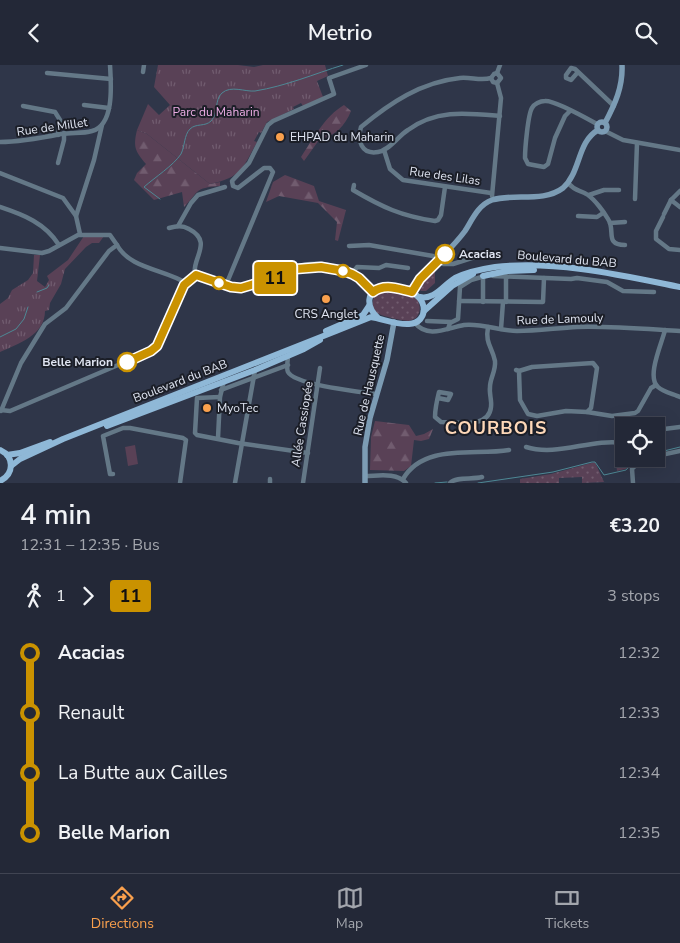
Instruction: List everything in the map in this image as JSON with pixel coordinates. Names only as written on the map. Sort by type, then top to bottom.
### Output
[{"type":"main road","name":"Boulevard du BAB","points":[[424,311],[452,285],[482,273],[517,265],[590,270],[680,287]]},
{"type":"main road","name":"Boulevard du BAB","points":[[420,297],[427,298],[432,296],[455,278],[467,273],[482,273]]},
{"type":"main road","points":[[383,287],[412,292],[424,302],[424,311],[415,323],[408,325],[378,318],[372,313],[369,306],[373,292],[383,287]]},
{"type":"main road","points":[[436,299],[460,287]]},
{"type":"main road","name":"Boulevard du BAB","points":[[304,343],[315,335],[362,315],[369,306]]},
{"type":"main road","name":"Boulevard du BAB","points":[[11,466],[20,459],[63,439],[366,318],[378,318]]},
{"type":"main road","points":[[86,430],[103,427],[255,370],[304,349],[336,331]]},
{"type":"main road","name":"Boulevard du BAB","points":[[2,451],[20,453],[63,439]]},
{"type":"main road","points":[[1,481],[9,474],[11,466],[10,460],[2,451]]},
{"type":"street","name":"Rue de Millet","points":[[0,142],[29,141],[64,133],[90,132],[102,125],[109,108],[112,90],[110,65]]},
{"type":"street","points":[[143,72],[144,65]]},
{"type":"street","points":[[226,285],[273,172],[268,167],[238,188],[233,187],[234,179],[249,163],[270,123],[334,94],[329,78],[366,65]]},
{"type":"street","points":[[500,65],[497,73],[491,78],[460,78],[442,81],[413,91],[397,100],[361,127],[359,135],[362,147],[371,152],[384,150],[407,130],[439,115],[458,113],[500,116]]},
{"type":"street","points":[[605,131],[606,123],[621,87],[622,65]]},
{"type":"street","points":[[578,72],[614,106]]},
{"type":"street","points":[[47,73],[111,79]]},
{"type":"street","points":[[497,73],[501,78],[497,83]]},
{"type":"street","points":[[491,78],[493,82],[497,83],[501,98],[492,197]]},
{"type":"street","points":[[570,111],[565,116],[555,138],[548,164],[544,167],[528,164],[525,161],[525,155],[532,108],[539,102],[546,100],[570,111],[598,127],[601,132],[605,131],[623,140],[680,150]]},
{"type":"street","points":[[84,105],[109,108]]},
{"type":"street","points":[[23,106],[55,112],[60,120],[58,135]]},
{"type":"street","points":[[412,292],[420,279],[458,240],[479,209],[492,197],[546,195],[558,191],[568,183],[574,174],[587,140],[601,122],[606,123]]},
{"type":"street","points":[[76,217],[94,160],[102,125]]},
{"type":"street","points":[[58,163],[64,133]]},
{"type":"street","points":[[636,199],[637,143]]},
{"type":"street","name":"Rue des Lilas","points":[[384,150],[390,169],[399,179],[492,197]]},
{"type":"street","points":[[0,173],[63,198],[76,217],[80,234]]},
{"type":"street","points":[[568,183],[575,191],[589,195],[604,190],[620,190]]},
{"type":"street","points":[[354,185],[353,189],[397,213],[435,221],[441,215],[445,187]]},
{"type":"street","points":[[178,226],[190,203],[198,195],[226,187]]},
{"type":"street","points":[[680,191],[671,200],[656,231],[656,239],[670,249],[680,250]]},
{"type":"street","points":[[589,195],[610,223],[611,237],[614,242],[618,245],[625,245]]},
{"type":"street","points":[[671,200],[680,207]]},
{"type":"street","points":[[0,207],[40,223],[59,245]]},
{"type":"street","points":[[578,216],[597,217],[603,213]]},
{"type":"street","points":[[610,223],[625,222]]},
{"type":"street","points":[[169,228],[186,227],[197,236],[200,244],[200,254],[194,269],[195,275]]},
{"type":"street","points":[[0,248],[42,253],[80,234],[110,235],[122,253],[130,260],[177,277],[186,283]]},
{"type":"street","points":[[117,245],[109,251],[66,309],[45,325],[21,363],[0,412],[10,411],[152,351],[159,344],[186,283],[198,274],[226,285],[241,288],[305,267],[321,267],[352,274],[359,278],[373,292]]},
{"type":"street","points":[[349,246],[369,245],[432,256],[440,263],[453,264],[481,255]]},
{"type":"street","points":[[352,274],[357,267],[379,268],[386,265],[408,268]]},
{"type":"street","points":[[482,273],[483,302]]},
{"type":"street","points":[[448,329],[450,323],[458,319],[460,287],[482,273],[607,281],[623,291],[654,293]]},
{"type":"street","points":[[502,329],[506,276]]},
{"type":"street","points":[[459,301],[543,301],[544,278]]},
{"type":"street","points":[[428,321],[453,321]]},
{"type":"street","name":"Rue de Hausquette","points":[[365,483],[365,447],[370,418],[388,360],[394,322]]},
{"type":"street","name":"Rue de Lamouly","points":[[415,323],[422,331],[427,332],[465,325],[542,331],[592,327],[680,331]]},
{"type":"street","points":[[438,398],[435,417],[441,422],[476,422],[486,418],[489,414],[491,408],[489,388],[495,366],[487,339],[488,327]]},
{"type":"street","points":[[665,330],[654,363],[656,385],[659,389],[680,397]]},
{"type":"street","points":[[288,356],[288,373],[291,375],[318,386],[376,394]]},
{"type":"street","points":[[587,412],[591,408],[597,368],[593,363],[532,367],[518,370],[520,399],[528,414],[538,416],[566,411],[612,416],[635,413],[651,388],[656,385]]},
{"type":"street","points":[[222,390],[288,365]]},
{"type":"street","name":"Allée Cassiopée","points":[[303,483],[320,368]]},
{"type":"street","points":[[235,483],[255,370]]},
{"type":"street","points":[[246,373],[252,379]]},
{"type":"street","points":[[217,438],[220,397],[224,381]]},
{"type":"street","points":[[215,385],[218,387],[220,397]]},
{"type":"street","points":[[220,397],[197,398],[195,433],[200,436],[242,444],[308,453]]},
{"type":"street","points":[[665,429],[680,427]]},
{"type":"street","points":[[113,474],[110,474],[103,436],[130,428],[183,437],[186,440],[180,483]]},
{"type":"street","points":[[526,447],[547,451],[598,442],[615,443]]},
{"type":"street","points":[[365,475],[393,476],[404,481],[409,469],[435,456],[446,453],[492,453],[509,450]]},
{"type":"street","points":[[665,454],[680,451]]},
{"type":"street","points":[[633,483],[632,469],[634,467]]},
{"type":"street","points":[[450,483],[456,479],[476,479],[482,477]]},
{"type":"green space","name":"Parc du Maharin","points":[[158,65],[238,65],[254,67],[263,65],[325,65],[328,76],[317,81],[323,97],[303,106],[301,103],[293,107],[294,109],[267,122],[254,141],[257,142],[240,171],[228,179],[210,184],[147,134],[137,130],[148,104],[159,115],[170,105],[154,87]]},
{"type":"green space","points":[[344,105],[351,111],[346,121],[335,133],[319,140],[304,161],[301,157],[320,128],[331,115]]},
{"type":"green space","points":[[137,130],[147,134],[210,184],[220,182],[220,186],[201,189],[184,207],[182,192],[154,200],[134,180],[137,173],[146,164],[136,149]]},
{"type":"green space","points":[[285,175],[314,186],[319,201],[346,210],[338,241],[335,240],[337,222],[318,203],[279,196],[266,202],[273,182]]},
{"type":"green space","points":[[84,236],[104,236],[99,243],[92,243],[86,247],[65,269],[61,284],[50,303],[49,310],[45,311],[44,319],[36,332],[22,342],[0,352],[0,304],[8,298],[12,290],[28,280],[33,273],[34,255],[40,255],[37,281],[45,287],[49,280],[47,276],[68,260]]},
{"type":"green space","points":[[434,268],[435,283],[426,291],[421,291],[418,287]]},
{"type":"green space","points":[[387,290],[416,297],[420,307],[416,318],[406,321],[377,313],[373,305],[374,298],[379,293]]},
{"type":"green space","points":[[375,421],[409,425],[416,436],[433,429],[429,439],[414,440],[411,466],[404,471],[370,470],[371,437]]},
{"type":"green space","points":[[135,445],[138,464],[128,466],[125,447]]},
{"type":"green space","points":[[595,462],[604,482],[582,483],[582,477],[559,478],[559,483],[520,483],[520,479],[551,474]]},
{"type":"green space","points":[[617,467],[630,467],[629,468],[617,471]]},
{"type":"waterway","points":[[160,199],[144,187],[178,158],[190,129],[211,121],[215,114],[218,99],[222,93],[230,89],[251,91],[266,89],[343,65]]},
{"type":"waterway","points":[[37,292],[47,288],[49,285]]},
{"type":"waterway","points":[[0,337],[16,329],[24,319],[28,307]]},
{"type":"waterway","points":[[665,451],[680,447]]},
{"type":"waterway","points":[[478,483],[553,472],[592,462],[595,462],[604,475],[626,470],[629,467]]},
{"type":"waterway","points":[[435,483],[447,482]]},
{"type":"bus line","name":"11","points":[[127,362],[151,351],[157,346],[184,285],[198,274],[231,287],[241,288],[296,269],[321,267],[352,274],[359,278],[373,292],[383,287],[389,287],[412,292],[420,279],[445,254]]},
{"type":"place","name":"EHPAD du Maharin","points":[[280,137]]},
{"type":"place","name":"Acacias","points":[[445,254]]},
{"type":"place","name":"CRS Anglet","points":[[326,299]]},
{"type":"place","name":"Belle Marion","points":[[127,362]]},
{"type":"place","name":"MyoTec","points":[[207,408]]},
{"type":"district","name":"COURBOIS","points":[[496,428]]}]
